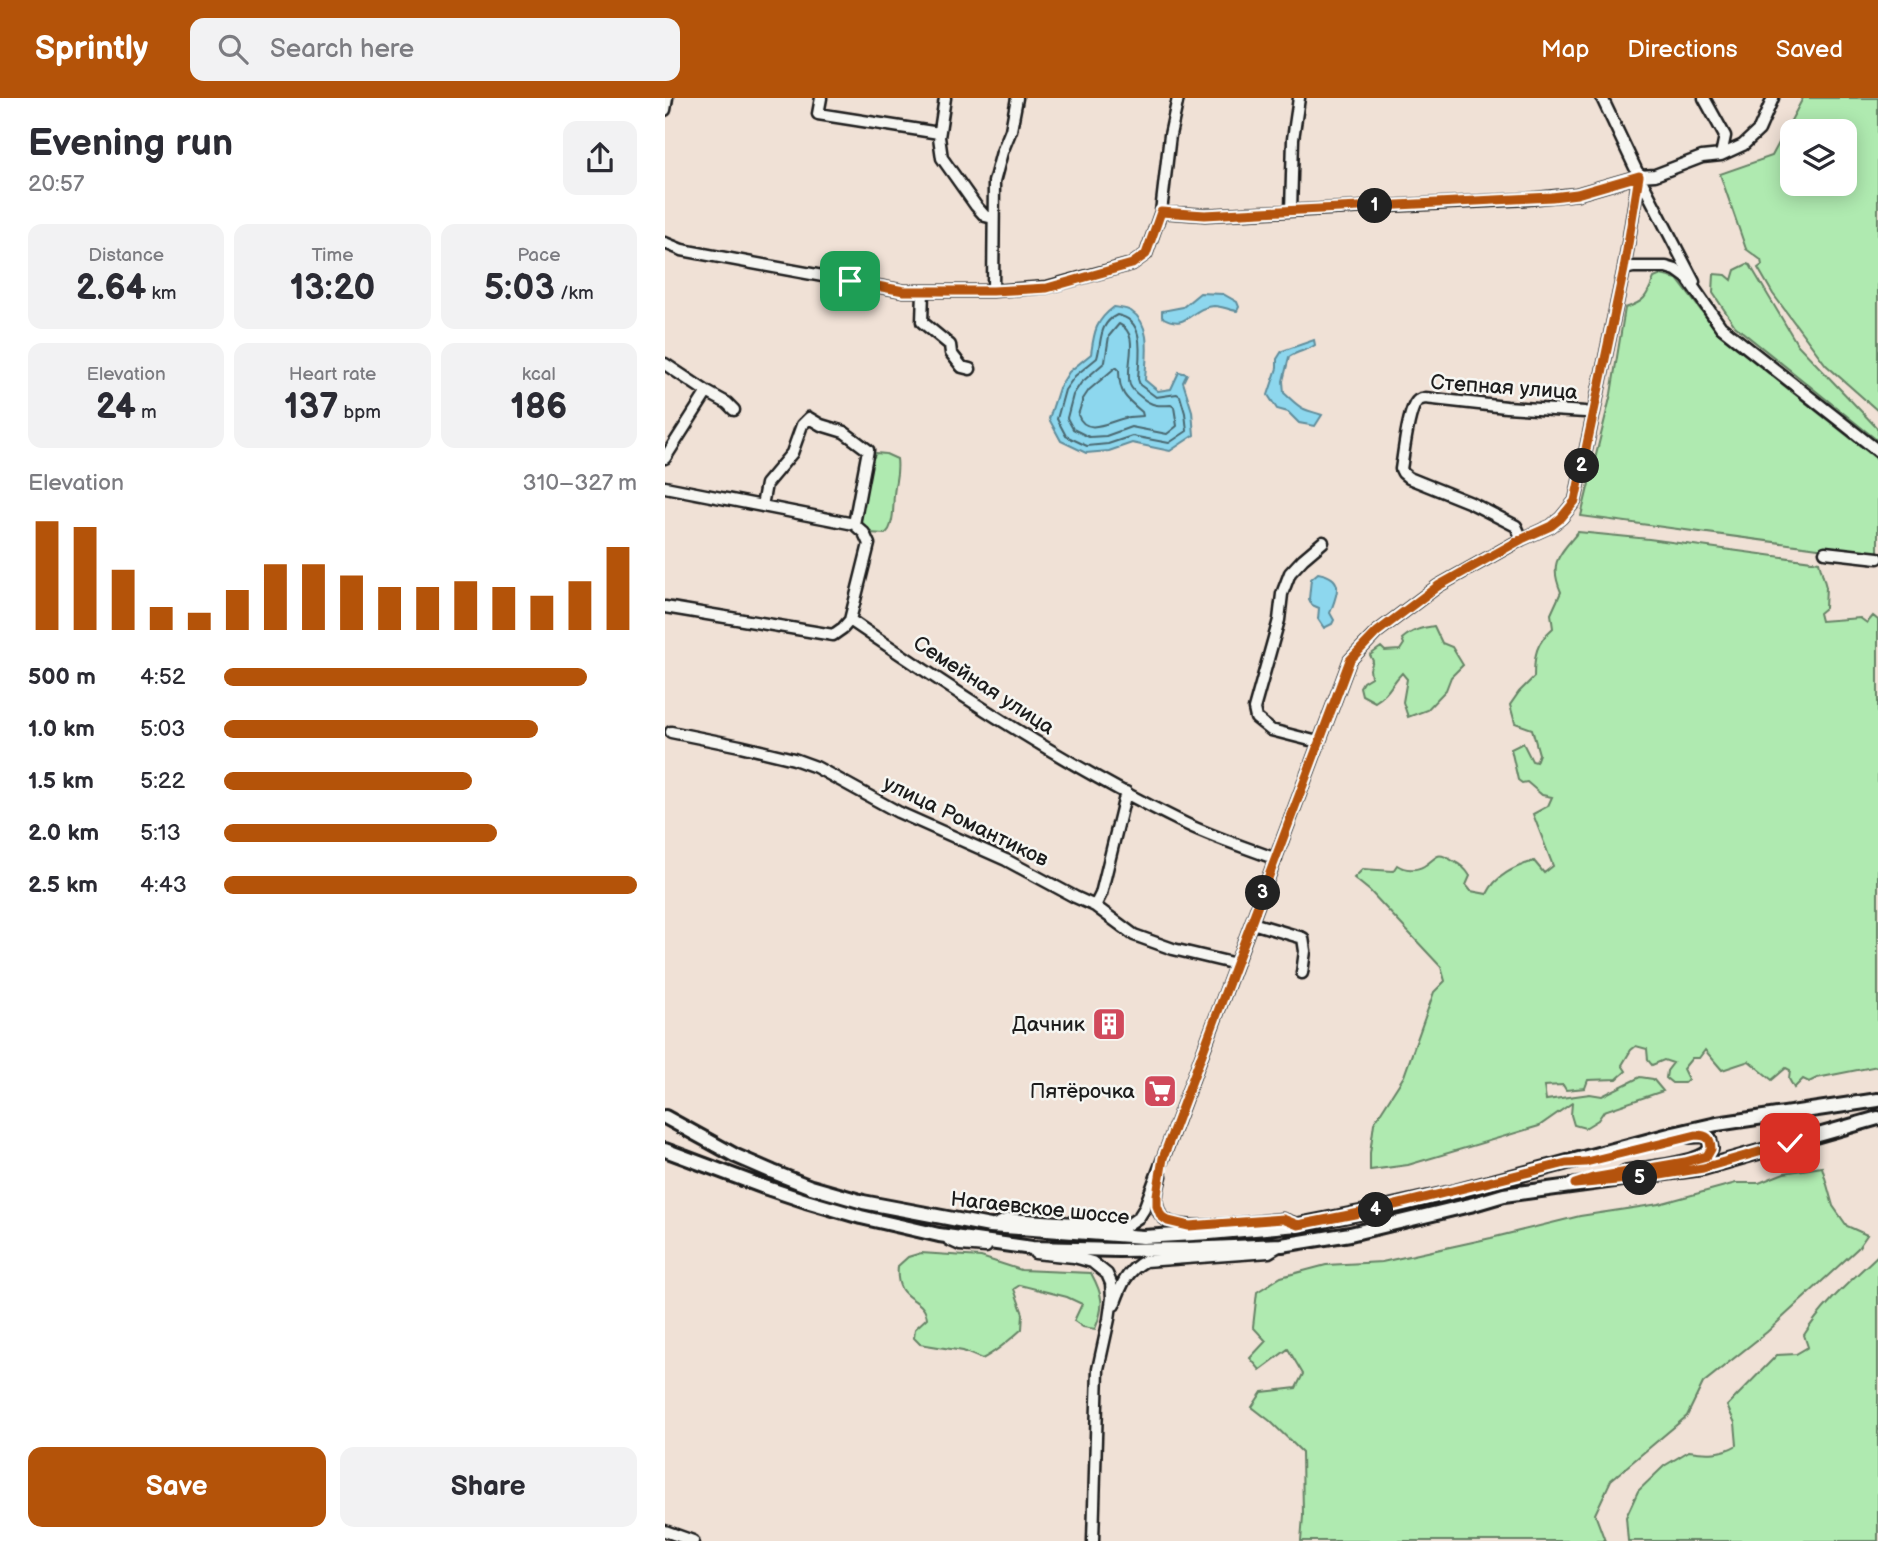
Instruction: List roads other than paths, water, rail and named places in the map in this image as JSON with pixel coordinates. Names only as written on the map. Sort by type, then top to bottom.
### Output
[{"type":"main road","name":"Нагаевское шоссе","points":[[665,1116],[736,1156],[811,1187],[863,1202],[990,1226],[1143,1237],[1298,1225],[1402,1204],[1717,1124],[1878,1100]]},
{"type":"main road","name":"Нагаевское шоссе","points":[[665,1150],[806,1201],[939,1235],[1032,1248],[1187,1249],[1282,1245],[1350,1234],[1504,1195],[1703,1168],[1878,1118]]},
{"type":"main road","points":[[1566,1163],[1586,1162],[1696,1135],[1705,1135],[1711,1144],[1707,1156],[1593,1178],[1575,1184]]},
{"type":"street","points":[[665,110],[667,98]]},
{"type":"street","points":[[821,98],[818,114],[939,133]]},
{"type":"street","points":[[945,98],[939,133],[942,158],[976,206],[985,216],[993,218]]},
{"type":"street","points":[[993,291],[994,182],[1011,130],[1017,98]]},
{"type":"street","points":[[665,243],[682,250],[904,291],[1047,288],[1132,264],[1146,254],[1161,212],[1170,135],[1178,98]]},
{"type":"street","points":[[1291,211],[1293,139],[1299,98]]},
{"type":"street","points":[[1602,98],[1639,176],[1706,304]]},
{"type":"street","points":[[1704,98],[1725,136],[1721,155]]},
{"type":"street","points":[[1161,212],[1205,215],[1577,194],[1639,176],[1655,175],[1702,157],[1721,155],[1743,145],[1759,130],[1773,98]]},
{"type":"street","points":[[990,1226],[1008,1219],[1126,1226],[1139,1217],[1144,1209],[1350,660],[1377,632],[1438,586],[1522,539],[1551,526],[1575,501],[1624,269],[1639,176]]},
{"type":"street","points":[[1624,269],[1666,267],[1676,270],[1687,278],[1721,327],[1878,451]]},
{"type":"street","points":[[923,291],[922,322],[950,345],[951,353],[962,367],[970,369]]},
{"type":"street","points":[[665,364],[734,410]]},
{"type":"street","points":[[665,458],[707,392]]},
{"type":"street","name":"Степная улица","points":[[1522,539],[1516,526],[1403,473],[1401,468],[1415,404],[1425,398],[1594,414]]},
{"type":"street","points":[[762,506],[766,484],[792,453],[802,425],[809,418],[844,432],[868,450],[855,523]]},
{"type":"street","points":[[665,487],[855,523],[869,544],[850,620],[832,635],[665,607]]},
{"type":"street","points":[[1318,742],[1271,730],[1256,718],[1254,709],[1279,620],[1282,594],[1290,573],[1323,542]]},
{"type":"street","points":[[1825,552],[1878,558]]},
{"type":"street","name":"Семейная улица","points":[[850,620],[958,694],[1068,761],[1184,823],[1276,859]]},
{"type":"street","name":"улица Романтиков","points":[[671,732],[794,759],[816,767],[898,812],[1006,860],[1095,906],[1134,935],[1173,949],[1237,964]]},
{"type":"street","points":[[1095,906],[1101,894],[1126,792]]},
{"type":"street","points":[[1252,923],[1303,939],[1305,951],[1302,973]]},
{"type":"street","points":[[1163,1158],[1157,1206],[1161,1216],[1168,1221],[1189,1226],[1283,1219],[1298,1225]]},
{"type":"street","points":[[939,1235],[960,1245],[1092,1262],[1107,1274],[1112,1298],[1098,1369],[1093,1541]]},
{"type":"street","points":[[1109,1319],[1126,1277],[1134,1267],[1145,1261],[1269,1252],[1282,1245]]},
{"type":"street","points":[[665,1531],[693,1541]]},
{"type":"water","points":[[1200,293],[1223,294],[1237,302],[1239,307],[1237,311],[1217,306],[1206,307],[1178,322],[1162,317],[1162,311],[1183,307]]},
{"type":"water","points":[[1114,307],[1131,311],[1143,325],[1147,342],[1145,380],[1158,391],[1171,389],[1179,372],[1187,374],[1183,382],[1192,411],[1194,435],[1170,451],[1132,443],[1109,451],[1086,453],[1061,441],[1049,419],[1059,388],[1069,372],[1091,354],[1097,328],[1103,317]]},
{"type":"water","points":[[1314,340],[1315,345],[1289,357],[1283,381],[1284,393],[1294,402],[1304,409],[1322,415],[1315,426],[1299,423],[1288,412],[1277,409],[1268,395],[1277,368],[1277,359],[1282,351]]},
{"type":"water","points":[[1318,573],[1333,579],[1337,588],[1330,613],[1334,620],[1324,628],[1318,619],[1319,608],[1312,605],[1309,599],[1311,579]]},
{"type":"place","name":"Дачник","points":[[1109,1024]]},
{"type":"place","name":"Пятёрочка","points":[[1160,1091]]}]
